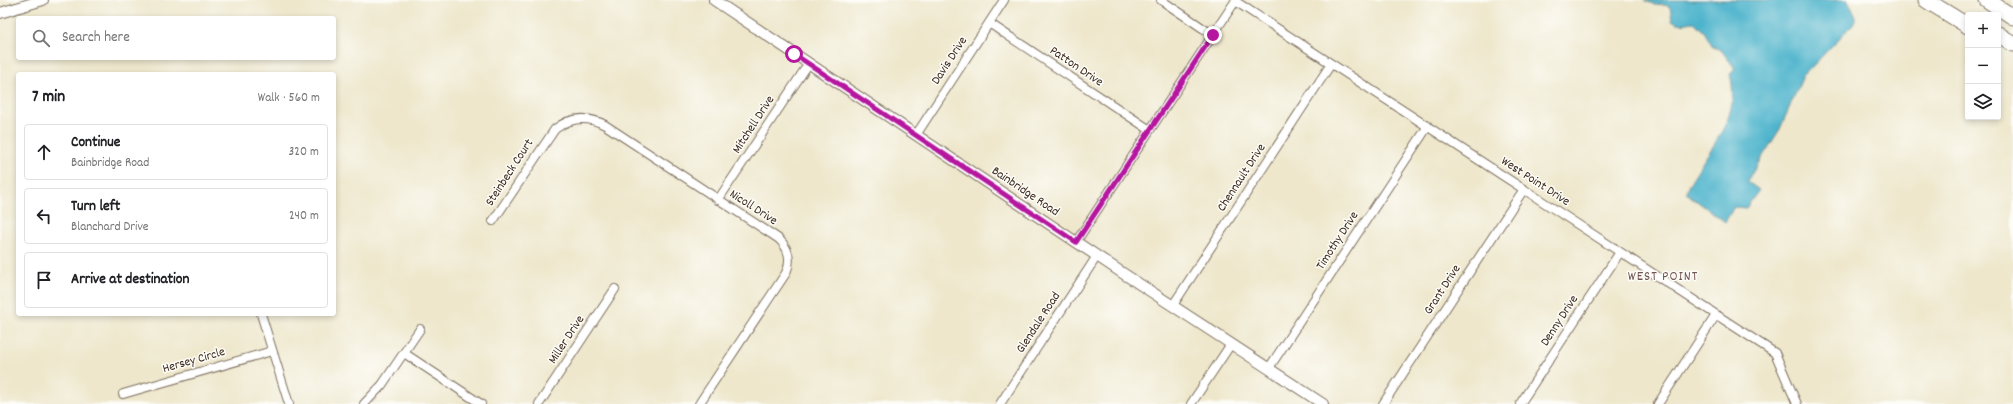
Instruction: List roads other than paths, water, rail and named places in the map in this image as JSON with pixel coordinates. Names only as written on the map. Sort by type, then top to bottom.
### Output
[{"type":"highway","points":[[1926,0],[1965,24]]},
{"type":"highway","points":[[1946,0],[1965,13]]},
{"type":"highway","points":[[1987,0],[2013,17]]},
{"type":"highway","points":[[2001,36],[2013,44]]},
{"type":"highway","points":[[2001,43],[2013,49]]},
{"type":"street","points":[[0,12],[43,0]]},
{"type":"street","name":"Bainbridge Road","points":[[714,0],[1097,256],[1323,404]]},
{"type":"street","name":"Davis Drive","points":[[916,134],[1004,0]]},
{"type":"street","points":[[1161,0],[1213,35]]},
{"type":"street","points":[[1076,242],[1236,0]]},
{"type":"street","name":"West Point Drive","points":[[1236,0],[1331,64],[1775,353],[1797,404]]},
{"type":"street","name":"Patton Drive","points":[[989,23],[1150,130]]},
{"type":"street","name":"Mitchell Drive","points":[[718,200],[809,63]]},
{"type":"street","name":"Chennault Drive","points":[[1172,305],[1331,64]]},
{"type":"street","name":"Nicoll Drive","points":[[548,137],[561,125],[574,119],[588,119],[599,122],[779,239],[787,249],[789,261],[786,273],[699,404]]},
{"type":"street","name":"Timothy Drive","points":[[1269,368],[1428,126]]},
{"type":"street","name":"Steinbeck Court","points":[[493,221],[548,137]]},
{"type":"street","name":"Grant Drive","points":[[1383,404],[1524,189]]},
{"type":"street","name":"Denny Drive","points":[[1520,404],[1620,252]]},
{"type":"street","name":"Glendale Road","points":[[1000,404],[1097,256]]},
{"type":"street","name":"Miller Drive","points":[[539,404],[615,289]]},
{"type":"street","points":[[1658,404],[1716,315]]},
{"type":"street","points":[[262,316],[289,404]]},
{"type":"street","points":[[364,404],[382,385],[420,329]]},
{"type":"street","points":[[1191,404],[1231,344]]},
{"type":"street","name":"Hersey Circle","points":[[123,394],[272,351]]},
{"type":"street","points":[[404,353],[481,404]]},
{"type":"water","points":[[1644,0],[1848,0],[1856,17],[1853,24],[1803,76],[1780,129],[1749,178],[1748,182],[1759,190],[1746,208],[1734,207],[1725,222],[1686,193],[1691,180],[1720,135],[1730,113],[1732,88],[1730,74],[1734,70],[1734,67],[1721,50],[1713,47],[1705,33],[1694,22],[1683,24],[1675,22],[1672,20],[1670,7]]},
{"type":"district","name":"WEST POINT","points":[[1663,277]]}]
